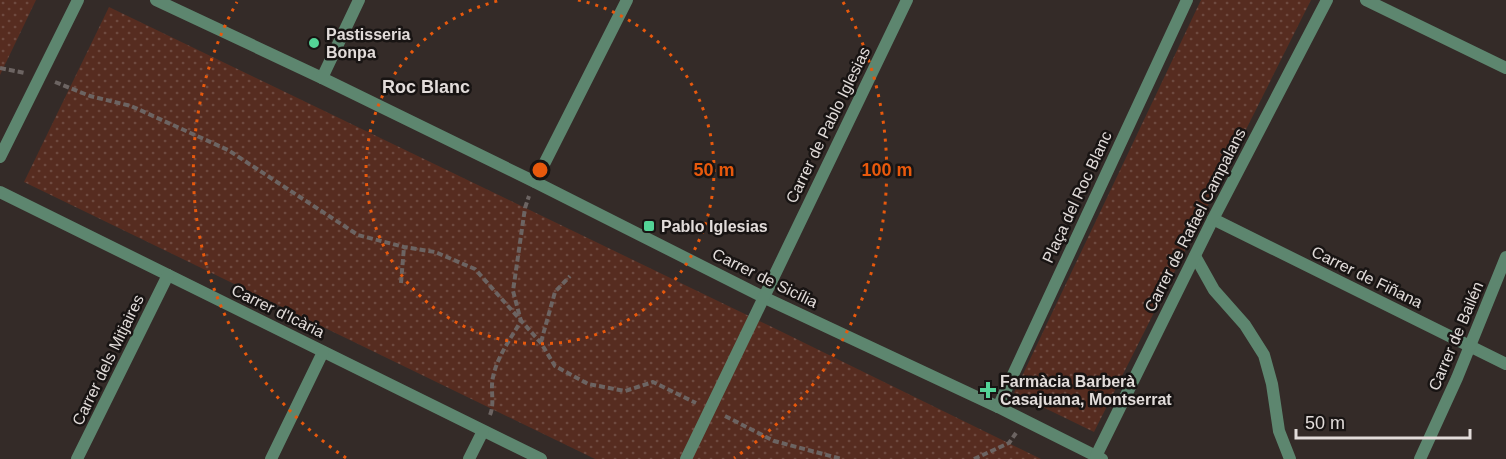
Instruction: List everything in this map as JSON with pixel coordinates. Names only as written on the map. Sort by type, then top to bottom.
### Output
[{"type":"street","points":[[0,157],[78,0]]},
{"type":"street","name":"Carrer de Sicília","points":[[156,0],[322,78],[763,297],[998,407],[1099,458]]},
{"type":"street","points":[[322,78],[360,0]]},
{"type":"street","points":[[535,182],[627,0]]},
{"type":"street","name":"Carrer de Pablo Iglesias","points":[[686,459],[907,0]]},
{"type":"street","name":"Plaça del Roc Blanc","points":[[998,407],[1187,0]]},
{"type":"street","name":"Carrer de Rafael Campalans","points":[[1099,458],[1213,219],[1327,0]]},
{"type":"street","points":[[1366,0],[1506,68]]},
{"type":"street","name":"Carrer d'Icària","points":[[0,192],[541,459]]},
{"type":"street","name":"Carrer de Fiñana","points":[[1213,219],[1506,364]]},
{"type":"street","points":[[1195,256],[1214,290],[1245,325],[1264,355],[1272,384],[1279,430],[1290,459]]},
{"type":"street","name":"Carrer de Bailén","points":[[1420,459],[1506,257]]},
{"type":"street","name":"Carrer dels Mitjaires","points":[[77,459],[168,275]]},
{"type":"street","points":[[271,459],[323,352]]},
{"type":"street","points":[[469,459],[483,431]]},
{"type":"path","points":[[0,69],[40,76],[90,96],[130,106],[228,150],[358,235],[404,247],[435,252],[475,269],[540,343],[555,366],[588,384],[625,391],[652,382],[774,441],[842,459]]},
{"type":"path","points":[[483,431],[492,409],[493,377],[503,349],[521,321],[513,291],[525,208],[535,182]]},
{"type":"path","points":[[401,283],[404,247]]},
{"type":"path","points":[[540,343],[555,292],[570,276]]},
{"type":"path","points":[[974,459],[1009,443],[1025,420]]},
{"type":"shaded area","points":[[0,0],[36,0],[0,75]]},
{"type":"shaded area","points":[[1201,0],[1311,0],[1094,432],[1014,393]]},
{"type":"shaded area","points":[[109,7],[1041,459],[595,459],[24,182]]},
{"type":"place","name":"Pastisseria Bonpa","points":[[314,43]]},
{"type":"place","name":"Pablo Iglesias","points":[[649,226]]},
{"type":"place","name":"Farmàcia Barberà Casajuana, Montserrat","points":[[988,390]]},
{"type":"district","name":"Roc Blanc","points":[[426,87]]}]
